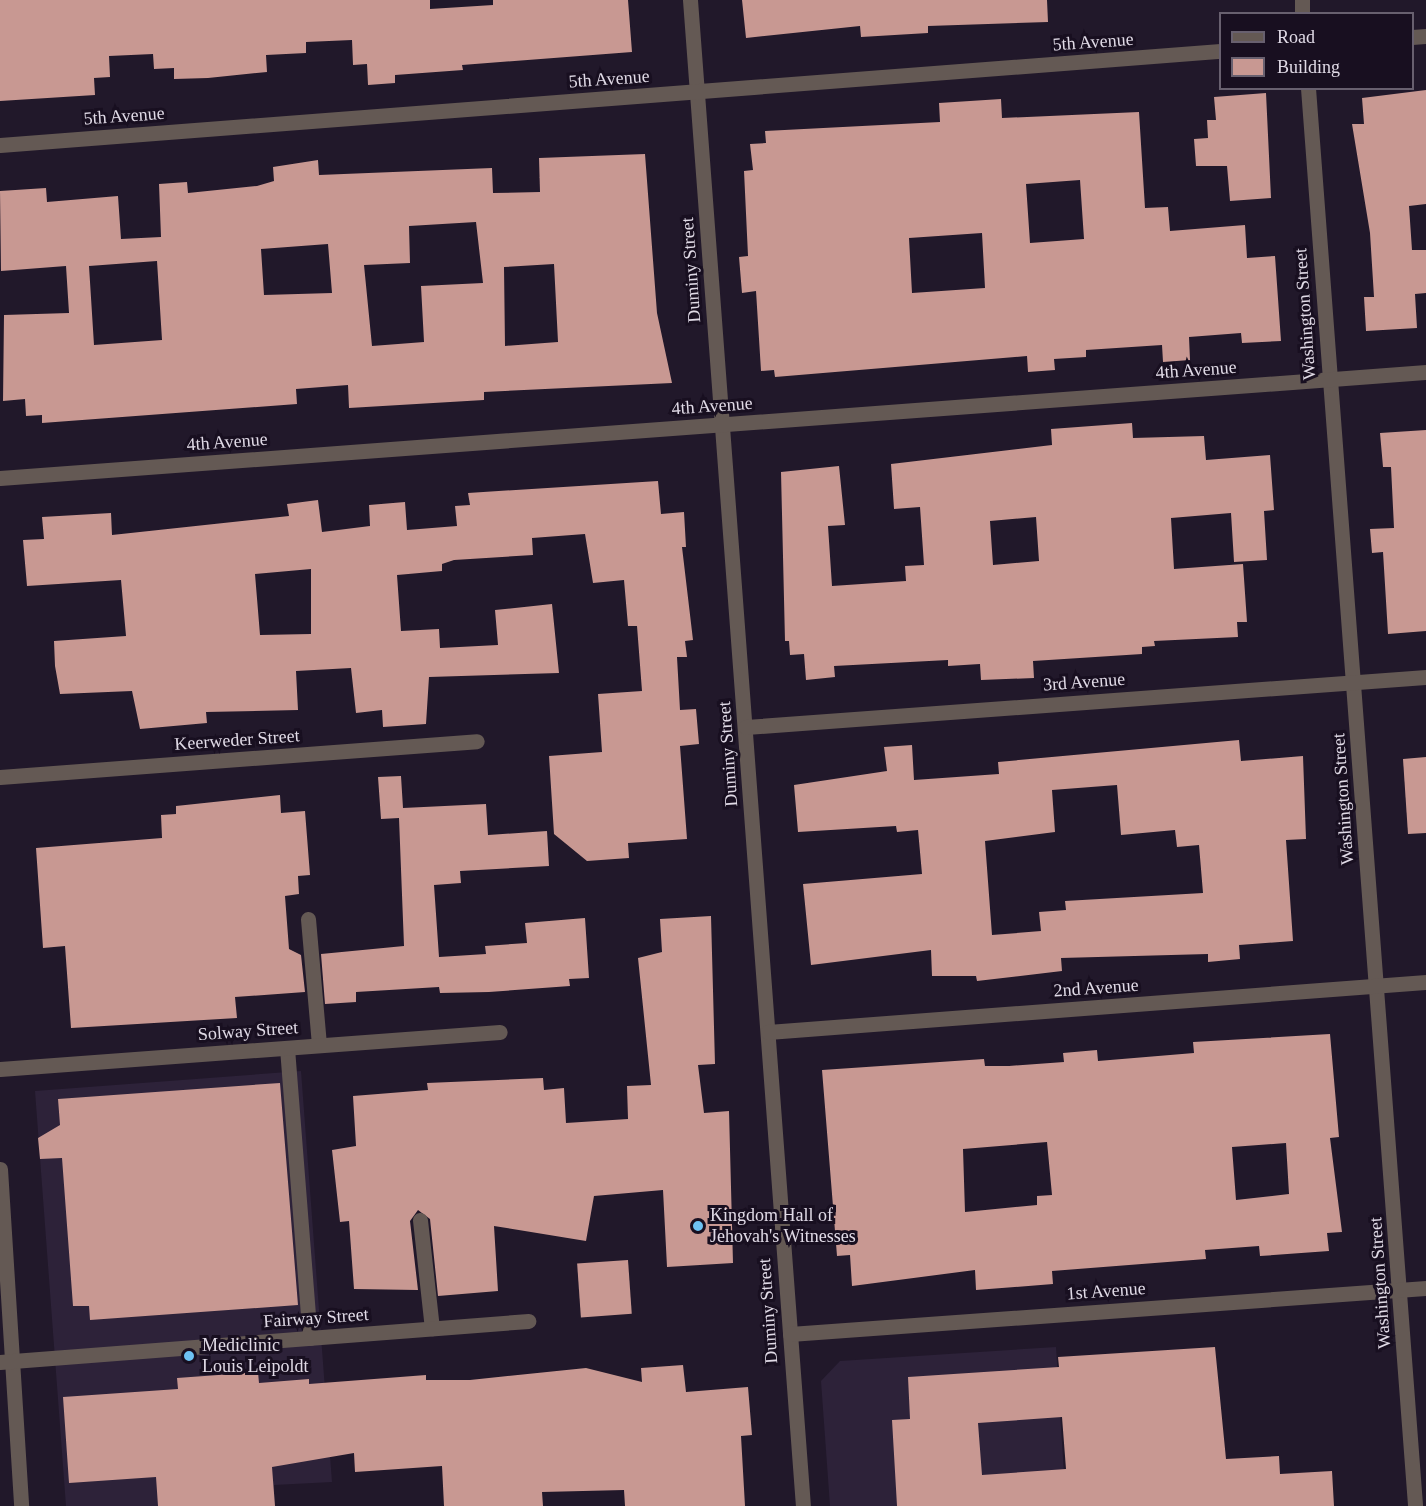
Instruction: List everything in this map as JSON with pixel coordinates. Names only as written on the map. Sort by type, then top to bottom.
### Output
[{"type":"street","name":"Duminy Street","points":[[690,0],[803,1506]]},
{"type":"street","name":"5th Avenue","points":[[0,145],[1219,51]]},
{"type":"street","name":"Washington Street","points":[[1308,90],[1401,1289],[1415,1506]]},
{"type":"street","name":"4th Avenue","points":[[0,478],[1426,372]]},
{"type":"street","name":"3rd Avenue","points":[[746,727],[1426,677]]},
{"type":"street","name":"Keerweder Street","points":[[0,777],[477,741]]},
{"type":"street","points":[[308,919],[319,1045]]},
{"type":"street","name":"2nd Avenue","points":[[768,1032],[1426,982]]},
{"type":"street","name":"Solway Street","points":[[0,1069],[500,1032]]},
{"type":"street","points":[[287,1048],[310,1338]]},
{"type":"street","points":[[0,1168],[7,1361],[21,1506]]},
{"type":"street","points":[[420,1220],[432,1328]]},
{"type":"street","name":"1st Avenue","points":[[790,1334],[1426,1288]]},
{"type":"street","name":"Fairway Street","points":[[7,1361],[528,1321]]},
{"type":"shaded area","name":"Mediclinic Louis Leipoldt","points":[[301,1071],[332,1482],[274,1485],[275,1506],[66,1506],[35,1091]]},
{"type":"shaded area","points":[[1056,1347],[1066,1506],[830,1506],[821,1381],[840,1361]]},
{"type":"building","points":[[0,0],[430,0],[430,9],[493,5],[493,0],[628,0],[632,52],[462,65],[463,70],[395,75],[395,83],[368,85],[367,64],[353,65],[352,40],[306,42],[306,53],[266,55],[267,72],[208,78],[174,79],[174,68],[154,69],[153,54],[109,56],[110,77],[94,78],[95,95],[0,101]]},
{"type":"building","points":[[742,0],[1047,0],[1048,22],[928,26],[928,33],[861,37],[860,26],[746,38]]},
{"type":"building","points":[[1426,90],[1426,204],[1409,206],[1412,250],[1426,250],[1426,293],[1415,294],[1417,328],[1366,331],[1364,297],[1374,297],[1370,233],[1352,124],[1364,124],[1362,98]]},
{"type":"building","points":[[1266,93],[1271,198],[1230,201],[1227,166],[1196,166],[1194,139],[1208,138],[1207,120],[1216,120],[1214,97]]},
{"type":"building","points":[[1001,99],[1002,118],[1139,112],[1145,208],[1168,207],[1170,231],[1245,225],[1247,258],[1275,256],[1281,341],[1242,343],[1241,333],[1189,337],[1190,360],[1163,362],[1162,345],[1086,350],[1086,357],[1054,359],[1055,370],[1028,372],[1027,356],[775,377],[774,370],[761,371],[756,291],[742,293],[739,257],[748,256],[744,171],[753,170],[750,144],[766,143],[765,131],[940,122],[939,103]],"holes":[[[1080,180],[1084,239],[1030,243],[1026,184]],[[982,233],[985,288],[912,293],[909,238]]]},
{"type":"building","points":[[645,154],[657,313],[672,383],[484,392],[484,400],[349,408],[348,385],[296,389],[297,404],[42,423],[42,415],[26,416],[25,399],[3,401],[4,315],[69,313],[66,266],[1,271],[0,191],[46,188],[47,202],[118,196],[121,239],[161,237],[159,184],[187,182],[188,193],[257,186],[274,181],[273,167],[318,160],[319,175],[492,168],[493,193],[540,192],[539,158]],"holes":[[[476,222],[483,283],[421,286],[424,342],[372,346],[364,265],[410,263],[409,226]],[[328,244],[332,293],[264,295],[261,249]],[[157,261],[162,340],[94,345],[89,266]],[[554,264],[558,342],[505,346],[504,267]]]},
{"type":"building","points":[[1132,423],[1133,438],[1204,436],[1206,460],[1270,455],[1274,510],[1264,511],[1267,560],[1234,562],[1231,513],[1171,518],[1174,569],[1243,564],[1247,622],[1237,622],[1238,637],[1154,641],[1155,646],[1142,647],[1142,654],[1033,661],[1034,678],[981,680],[980,664],[948,666],[948,660],[834,666],[835,677],[806,680],[804,654],[790,655],[789,641],[785,641],[781,472],[839,466],[845,525],[828,526],[832,586],[906,581],[905,566],[924,565],[920,507],[894,509],[891,464],[1052,445],[1051,429]],"holes":[[[1036,517],[1039,561],[993,565],[990,521]]]},
{"type":"building","points":[[1426,430],[1426,631],[1388,634],[1383,552],[1372,553],[1370,529],[1394,528],[1391,467],[1383,467],[1380,433]]},
{"type":"building","points":[[658,481],[661,514],[684,512],[686,547],[682,547],[693,640],[685,641],[687,657],[677,657],[680,710],[696,709],[699,744],[680,746],[687,839],[628,843],[629,858],[587,861],[554,834],[549,756],[602,752],[598,694],[642,691],[637,626],[628,626],[624,580],[593,583],[585,534],[532,538],[533,555],[454,560],[442,564],[442,571],[397,575],[401,631],[439,629],[440,648],[498,645],[495,610],[552,604],[559,673],[429,677],[426,724],[383,727],[382,710],[356,713],[351,668],[296,671],[298,710],[206,712],[207,723],[140,729],[132,691],[60,694],[55,666],[54,641],[126,636],[121,580],[27,586],[23,540],[44,539],[42,517],[111,513],[112,535],[289,516],[287,504],[318,500],[322,532],[370,526],[369,505],[405,502],[407,530],[457,526],[455,506],[470,505],[468,493]],"holes":[[[311,569],[311,634],[260,635],[255,574]]]},
{"type":"building","points":[[1239,740],[1241,761],[1303,756],[1306,839],[1286,840],[1293,941],[1239,945],[1240,959],[1208,962],[1208,954],[1061,958],[1062,971],[977,981],[976,976],[932,976],[931,950],[811,965],[803,884],[922,874],[918,830],[897,832],[896,826],[798,832],[794,785],[887,771],[884,747],[912,745],[914,780],[999,774],[998,762]],"holes":[[[1117,785],[1121,835],[1175,830],[1177,847],[1199,845],[1203,893],[1065,901],[1066,910],[1039,912],[1041,931],[992,935],[985,841],[1055,832],[1052,790]]]},
{"type":"building","points":[[1426,757],[1426,833],[1408,834],[1403,759]]},
{"type":"building","points":[[401,776],[403,808],[486,804],[488,835],[547,831],[549,866],[460,871],[461,883],[434,885],[439,957],[486,954],[485,946],[527,943],[525,923],[585,918],[589,978],[569,979],[570,986],[489,992],[440,993],[439,987],[356,992],[356,1002],[325,1004],[321,954],[404,946],[399,818],[381,819],[378,777]]},
{"type":"building","points":[[280,795],[281,813],[305,811],[310,875],[298,876],[299,894],[285,896],[289,949],[301,955],[305,992],[235,997],[237,1018],[71,1028],[65,946],[43,948],[36,848],[162,838],[161,815],[176,814],[176,806]]},
{"type":"building","points":[[711,916],[715,1064],[698,1065],[704,1113],[729,1111],[733,1263],[667,1267],[663,1190],[594,1196],[586,1241],[494,1226],[498,1291],[438,1296],[430,1219],[418,1210],[410,1221],[418,1290],[354,1289],[349,1221],[340,1222],[332,1150],[356,1146],[353,1096],[428,1090],[427,1083],[543,1078],[544,1090],[564,1088],[566,1123],[628,1119],[627,1086],[651,1085],[638,958],[662,952],[660,919]]},
{"type":"building","points":[[1330,1034],[1339,1137],[1330,1138],[1342,1232],[1327,1233],[1329,1251],[1260,1256],[1259,1246],[1205,1250],[1206,1259],[1052,1271],[1053,1284],[976,1290],[975,1270],[852,1286],[850,1255],[837,1256],[822,1070],[984,1059],[985,1066],[1064,1062],[1063,1053],[1097,1050],[1098,1061],[1194,1053],[1193,1042]],"holes":[[[1047,1142],[1052,1195],[1037,1196],[1037,1205],[965,1212],[963,1149]],[[1286,1143],[1289,1194],[1236,1200],[1232,1147]]]},
{"type":"building","points":[[280,1083],[298,1305],[90,1320],[89,1306],[73,1306],[62,1158],[40,1159],[38,1138],[60,1125],[58,1099]]},
{"type":"building","points":[[628,1260],[632,1314],[581,1317],[577,1264]]},
{"type":"building","points":[[1215,1347],[1226,1459],[1279,1456],[1280,1474],[1332,1471],[1334,1506],[897,1506],[892,1420],[910,1419],[908,1377],[1059,1367],[1058,1357]],"holes":[[[1062,1417],[1066,1469],[982,1475],[978,1423]]]},
{"type":"building","points":[[683,1365],[686,1392],[748,1387],[752,1435],[741,1436],[745,1506],[625,1506],[624,1490],[542,1492],[543,1506],[444,1506],[442,1466],[355,1472],[354,1453],[272,1467],[275,1506],[158,1506],[156,1477],[69,1483],[63,1397],[178,1389],[177,1378],[258,1372],[259,1383],[309,1379],[309,1384],[426,1375],[426,1380],[470,1380],[586,1368],[642,1382],[641,1368]]},
{"type":"place","name":"Kingdom Hall of Jehovah's Witnesses","points":[[698,1226]]},
{"type":"place","name":"Mediclinic Louis Leipoldt","points":[[189,1356]]}]
